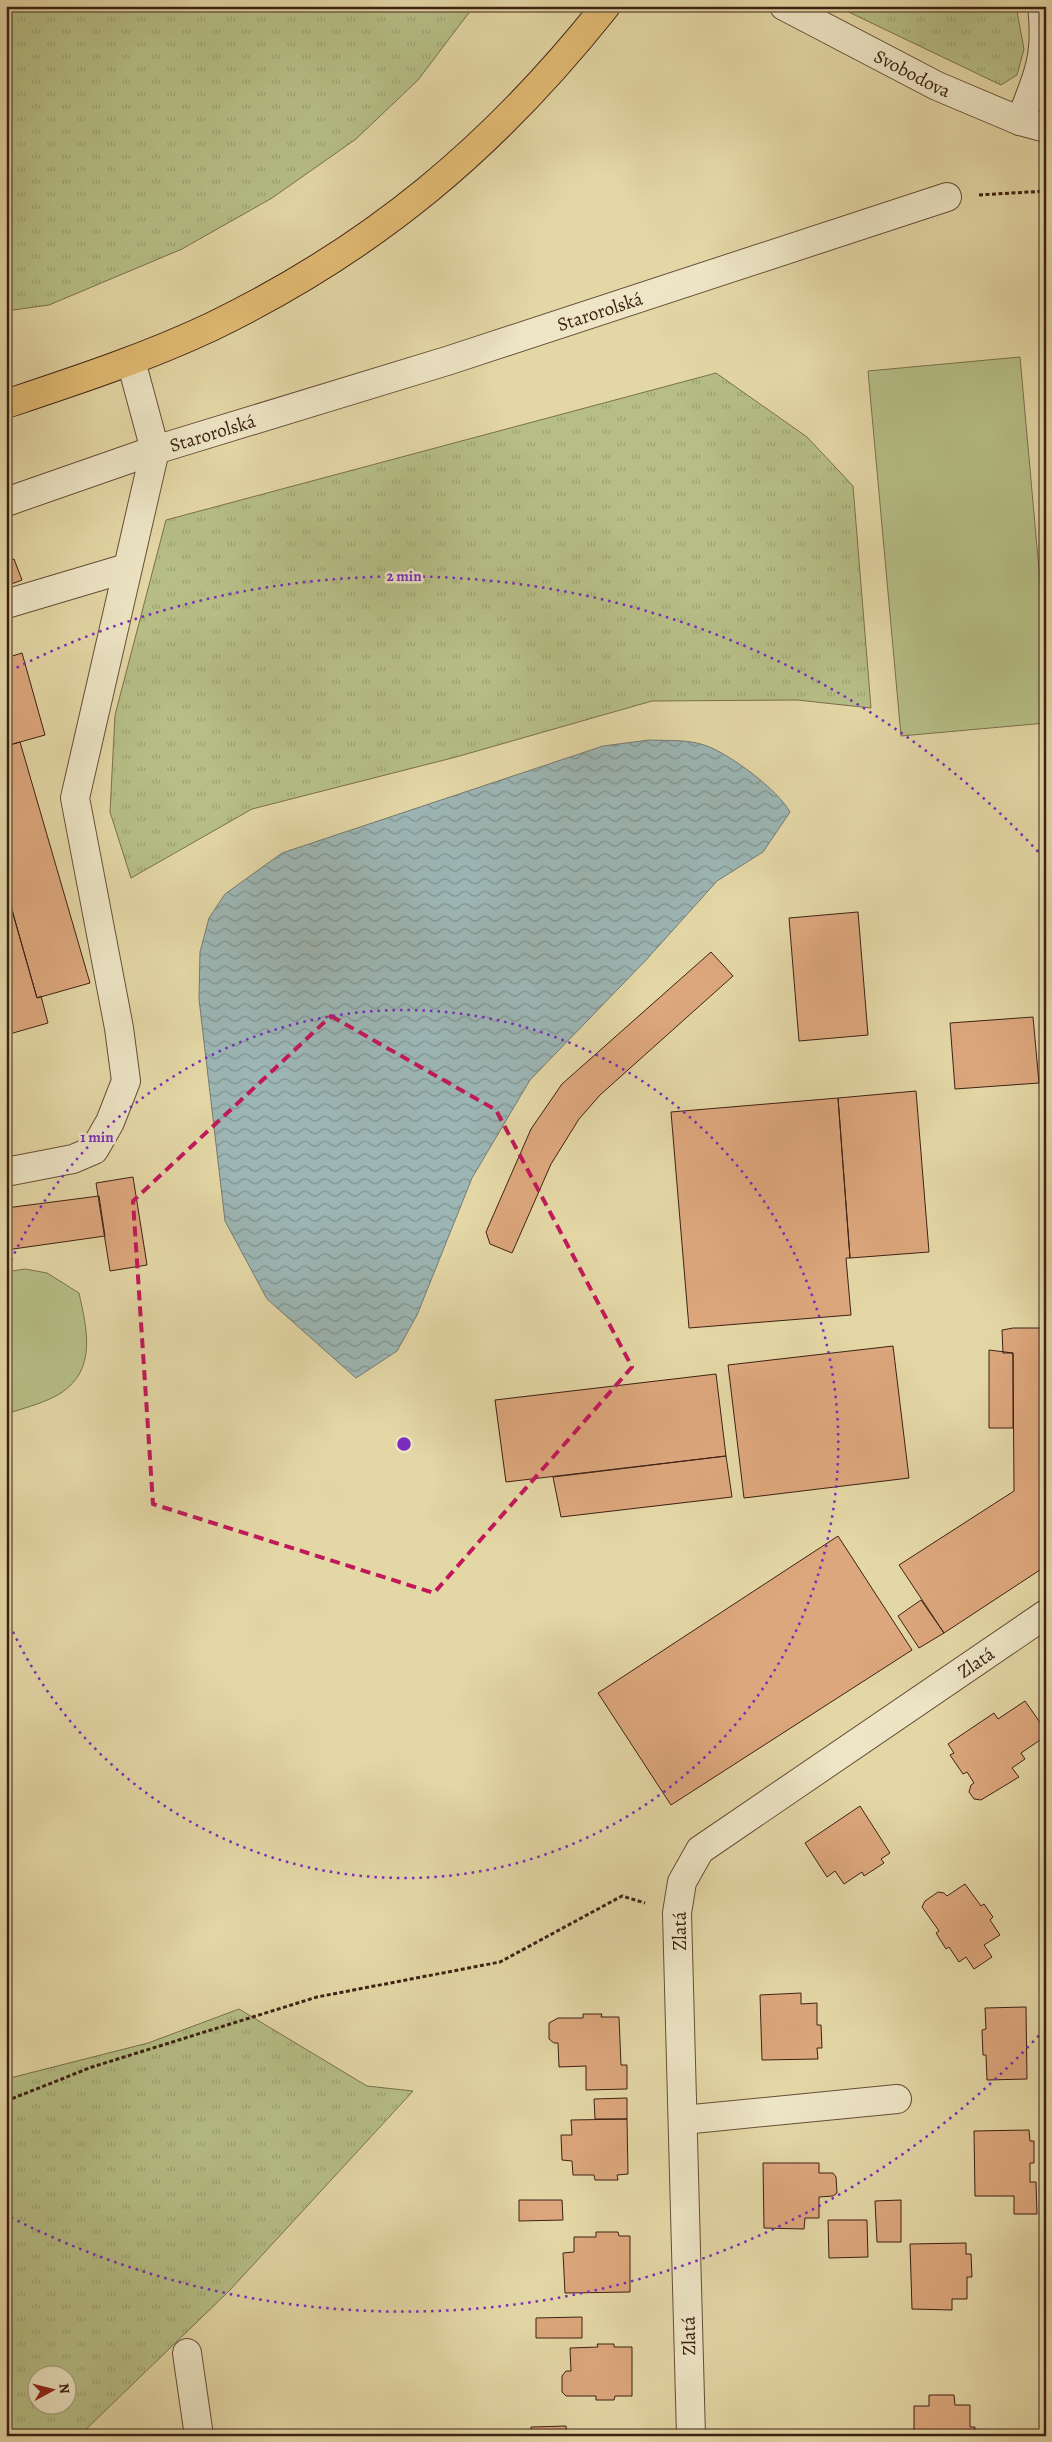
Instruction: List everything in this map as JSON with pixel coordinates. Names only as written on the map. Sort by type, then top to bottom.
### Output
[{"type":"main road","points":[[6,404],[130,361],[210,327],[263,301],[324,265],[405,208],[468,157],[518,108],[566,56],[606,6]]},
{"type":"street","name":"Svobodova","points":[[784,6],[937,86],[1033,125]]},
{"type":"street","points":[[1033,125],[1044,44],[1042,6]]},
{"type":"street","name":"Starorolská","points":[[6,502],[155,450],[450,360],[947,198]]},
{"type":"street","name":"Starorolská","points":[[130,361],[155,450]]},
{"type":"street","points":[[6,1172],[73,1159],[94,1150],[110,1122],[126,1081],[119,1028],[75,798],[155,450]]},
{"type":"street","points":[[6,604],[127,568]]},
{"type":"street","name":"Zlatá","points":[[691,2436],[677,1912],[682,1882],[700,1850],[1046,1614]]},
{"type":"street","points":[[683,2120],[897,2099]]},
{"type":"street","points":[[186,2353],[199,2436]]},
{"type":"path","points":[[947,198],[1046,191]]},
{"type":"path","points":[[6,2101],[92,2068],[317,1997],[500,1962],[622,1896],[677,1912]]},
{"type":"highlighted area","points":[[331,1016],[496,1110],[632,1367],[434,1593],[153,1504],[133,1201]]},
{"type":"green space","points":[[6,6],[474,6],[418,80],[356,139],[272,198],[182,249],[49,305],[6,311]]},
{"type":"green space","points":[[836,6],[1016,6],[1024,49],[1017,75],[1001,85]]},
{"type":"green space","points":[[1020,357],[1046,648],[1046,723],[901,736],[868,371]]},
{"type":"green space","points":[[716,373],[807,437],[853,486],[871,708],[797,700],[652,701],[456,757],[252,809],[131,878],[110,812],[115,715],[166,520]]},
{"type":"green space","points":[[25,1269],[47,1273],[79,1293],[85,1320],[85,1360],[80,1372],[72,1383],[61,1393],[55,1397],[6,1414],[6,1272]]},
{"type":"green space","points":[[239,2009],[367,2086],[413,2091],[229,2291],[79,2436],[6,2436],[6,2079],[148,2043]]},
{"type":"water","points":[[649,740],[693,742],[717,751],[741,765],[765,784],[784,803],[790,812],[763,852],[717,881],[647,959],[530,1080],[472,1178],[417,1315],[397,1351],[356,1378],[267,1299],[225,1221],[199,999],[200,952],[209,918],[225,894],[282,853],[603,746]]},
{"type":"building","points":[[14,559],[22,580],[6,586],[6,562]]},
{"type":"building","points":[[22,653],[45,735],[6,746],[6,658]]},
{"type":"building","points":[[20,742],[90,983],[37,998],[6,889],[6,746]]},
{"type":"building","points":[[6,889],[37,998],[41,996],[48,1023],[6,1035]]},
{"type":"building","points":[[858,912],[868,1035],[799,1041],[789,918]]},
{"type":"building","points":[[711,952],[733,976],[600,1095],[579,1119],[551,1164],[512,1253],[490,1244],[486,1232],[531,1129],[562,1084]]},
{"type":"building","points":[[1033,1017],[1039,1083],[955,1089],[950,1023]]},
{"type":"building","points":[[916,1091],[929,1252],[850,1258],[838,1098]]},
{"type":"building","points":[[838,1098],[850,1258],[846,1258],[851,1315],[689,1328],[671,1112]]},
{"type":"building","points":[[133,1177],[147,1265],[110,1271],[96,1183]]},
{"type":"building","points":[[99,1196],[105,1236],[6,1250],[6,1208]]},
{"type":"building","points":[[1046,1328],[1046,1566],[944,1633],[899,1565],[1014,1491],[1013,1353],[1003,1353],[1002,1330]]},
{"type":"building","points":[[893,1346],[909,1478],[744,1498],[728,1365]]},
{"type":"building","points":[[989,1350],[1013,1353],[1013,1428],[989,1428]]},
{"type":"building","points":[[716,1374],[726,1456],[506,1482],[495,1400]]},
{"type":"building","points":[[726,1456],[732,1497],[561,1517],[553,1477]]},
{"type":"building","points":[[838,1536],[912,1650],[671,1805],[598,1693]]},
{"type":"building","points":[[921,1600],[944,1633],[919,1648],[898,1616]]},
{"type":"building","points":[[1025,1701],[1046,1731],[1046,1736],[1021,1753],[1025,1759],[1012,1768],[1019,1777],[981,1800],[974,1799],[969,1792],[971,1785],[974,1783],[967,1772],[963,1774],[950,1755],[954,1753],[948,1744],[994,1713],[998,1719]]},
{"type":"building","points":[[860,1806],[890,1853],[881,1859],[884,1863],[864,1876],[862,1872],[844,1884],[835,1871],[827,1877],[805,1843]]},
{"type":"building","points":[[965,1884],[981,1906],[984,1904],[993,1917],[990,1920],[1000,1935],[984,1945],[992,1957],[974,1969],[966,1957],[959,1962],[949,1947],[946,1949],[936,1933],[939,1931],[922,1907],[925,1901],[938,1892],[944,1893],[947,1896]]},
{"type":"building","points":[[801,1993],[801,2004],[817,2003],[817,2025],[821,2025],[822,2048],[817,2048],[818,2059],[762,2060],[760,1995]]},
{"type":"building","points":[[1026,2007],[1027,2079],[987,2080],[982,2030],[986,2029],[985,2008]]},
{"type":"building","points":[[583,2014],[602,2014],[601,2017],[619,2017],[621,2065],[627,2065],[627,2089],[586,2090],[586,2066],[559,2067],[558,2043],[554,2043],[549,2039],[549,2023],[558,2018],[583,2018]]},
{"type":"building","points":[[627,2098],[627,2119],[595,2119],[594,2099]]},
{"type":"building","points":[[627,2119],[628,2174],[617,2175],[618,2180],[595,2180],[594,2175],[573,2175],[572,2161],[562,2160],[561,2135],[572,2135],[571,2120]]},
{"type":"building","points":[[1029,2130],[1030,2141],[1034,2141],[1034,2163],[1030,2163],[1030,2182],[1036,2182],[1037,2214],[1014,2214],[1014,2196],[975,2196],[974,2131]]},
{"type":"building","points":[[763,2163],[819,2163],[819,2173],[833,2173],[836,2177],[837,2193],[833,2196],[819,2197],[819,2218],[805,2218],[804,2229],[764,2228]]},
{"type":"building","points":[[519,2200],[562,2200],[563,2220],[519,2221]]},
{"type":"building","points":[[901,2200],[901,2242],[877,2242],[875,2201]]},
{"type":"building","points":[[828,2220],[867,2220],[868,2257],[829,2258]]},
{"type":"building","points":[[596,2232],[618,2232],[619,2236],[630,2236],[630,2292],[565,2293],[563,2253],[574,2252],[574,2237],[596,2237]]},
{"type":"building","points":[[966,2243],[966,2254],[971,2254],[972,2277],[967,2277],[967,2299],[952,2299],[952,2310],[912,2309],[910,2244]]},
{"type":"building","points":[[582,2317],[582,2338],[536,2338],[536,2318]]},
{"type":"building","points":[[597,2344],[614,2344],[614,2347],[632,2347],[632,2396],[615,2396],[614,2400],[596,2400],[596,2396],[566,2396],[562,2392],[562,2376],[566,2371],[571,2371],[570,2348],[598,2347]]},
{"type":"building","points":[[929,2395],[954,2395],[955,2405],[970,2405],[970,2427],[975,2427],[975,2436],[914,2436],[914,2406],[929,2406]]},
{"type":"building","points":[[566,2426],[567,2436],[531,2436],[531,2427]]},
{"type":"building","points":[[100,2433],[154,2433],[154,2436],[100,2436]]}]
